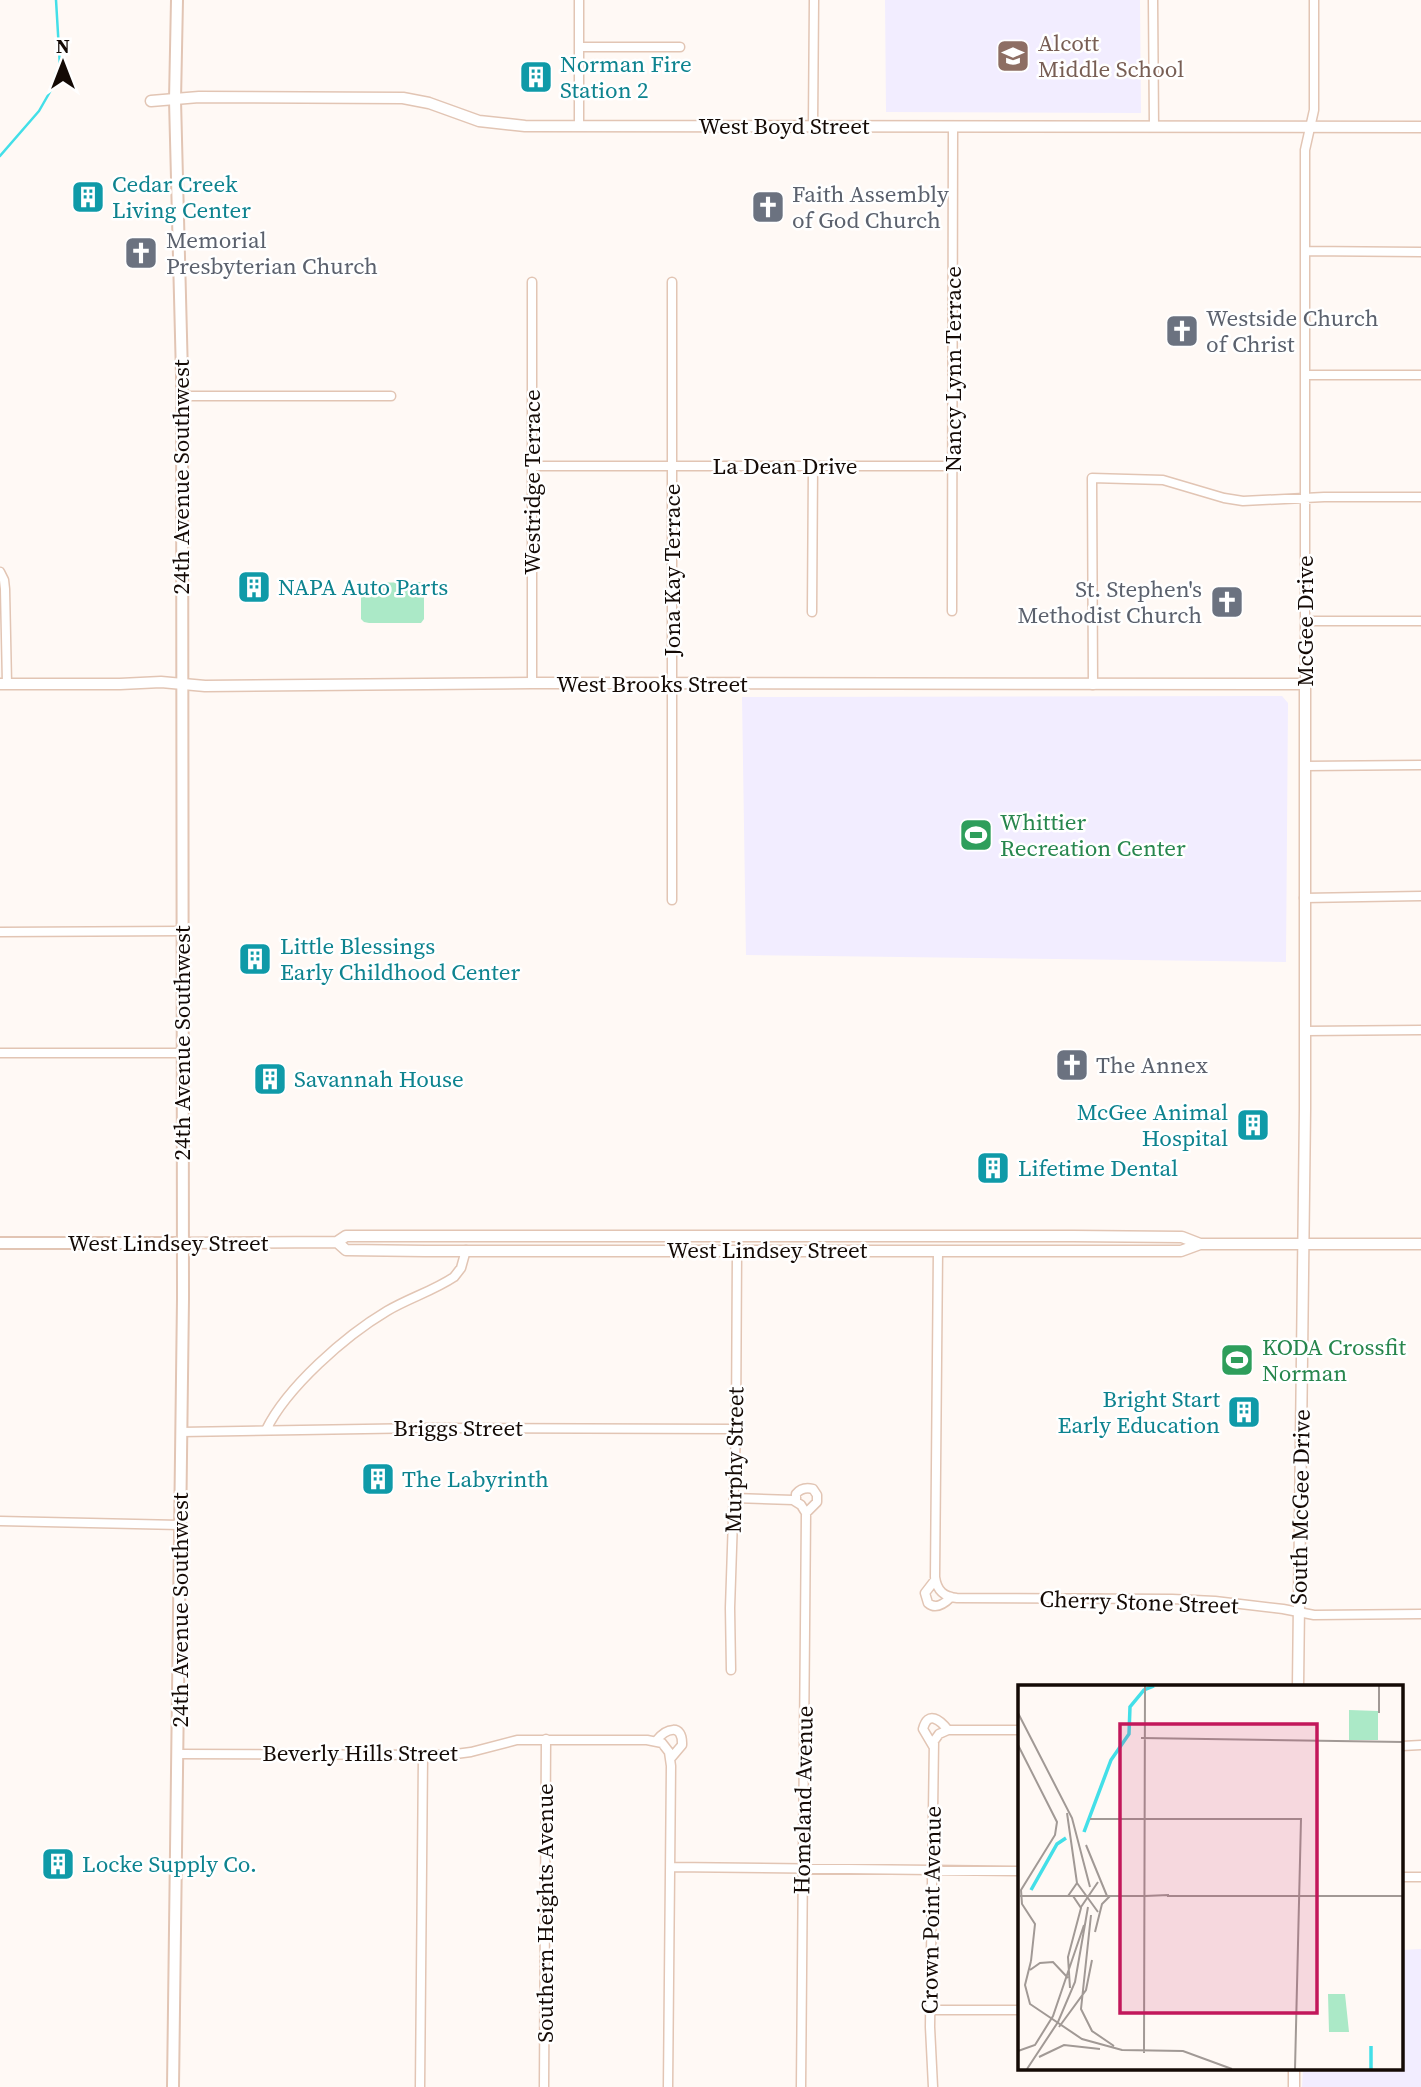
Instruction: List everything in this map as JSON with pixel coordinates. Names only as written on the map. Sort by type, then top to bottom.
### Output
[{"type":"main road","name":"24th Avenue Southwest","points":[[173,2087],[183,1243],[182,396],[175,100],[177,0]]},
{"type":"main road","name":"West Lindsey Street","points":[[0,1243],[183,1243]]},
{"type":"street","points":[[579,0],[579,126]]},
{"type":"street","points":[[813,126],[814,0]]},
{"type":"street","points":[[1153,0],[1154,127]]},
{"type":"street","name":"McGee Drive","points":[[1303,1244],[1305,150],[1314,110],[1314,0]]},
{"type":"street","points":[[579,47],[680,47]]},
{"type":"street","name":"West Boyd Street","points":[[151,101],[199,97],[402,98],[429,103],[491,123],[579,126],[1421,127]]},
{"type":"street","name":"Nancy Lynn Terrace","points":[[952,611],[953,127]]},
{"type":"street","points":[[1305,251],[1421,252]]},
{"type":"street","name":"Westridge Terrace","points":[[532,282],[532,683]]},
{"type":"street","name":"Jona Kay Terrace","points":[[671,900],[672,282]]},
{"type":"street","points":[[1305,375],[1421,375]]},
{"type":"street","points":[[182,396],[391,396]]},
{"type":"street","points":[[812,612],[813,466]]},
{"type":"street","name":"La Dean Drive","points":[[533,467],[954,466]]},
{"type":"street","points":[[1093,685],[1092,478],[1163,480],[1233,500],[1421,498]]},
{"type":"street","points":[[0,572],[5,589],[4,684]]},
{"type":"street","points":[[1305,621],[1421,621]]},
{"type":"street","name":"West Brooks Street","points":[[4,684],[1305,684]]},
{"type":"street","points":[[1305,766],[1421,765]]},
{"type":"street","points":[[1304,898],[1421,896]]},
{"type":"street","points":[[0,932],[183,931]]},
{"type":"street","points":[[1305,1031],[1421,1030]]},
{"type":"street","points":[[0,1053],[182,1053]]},
{"type":"street","name":"West Lindsey Street","points":[[183,1243],[337,1242],[346,1236],[1058,1236],[1182,1237],[1200,1244]]},
{"type":"street","points":[[425,1236],[425,1251]]},
{"type":"street","points":[[266,1430],[287,1397],[340,1346],[386,1312],[454,1277],[461,1268],[468,1236]]},
{"type":"street","points":[[705,1236],[705,1250]]},
{"type":"street","points":[[742,1250],[746,1236]]},
{"type":"street","points":[[1021,1236],[1021,1251]]},
{"type":"street","points":[[1058,1236],[1058,1251]]},
{"type":"street","name":"West Lindsey Street","points":[[337,1242],[346,1250],[425,1251],[1181,1251],[1200,1244],[1421,1244]]},
{"type":"street","name":"South McGee Drive","points":[[1298,1685],[1303,1244]]},
{"type":"street","name":"Murphy Street","points":[[731,1670],[730,1608],[742,1250]]},
{"type":"street","points":[[938,1251],[935,1580],[925,1592],[928,1603],[937,1606],[944,1604],[951,1597]]},
{"type":"street","name":"Briggs Street","points":[[181,1432],[564,1427],[736,1429]]},
{"type":"street","name":"Homeland Avenue","points":[[734,1498],[796,1501],[796,1494],[803,1488],[813,1489],[817,1495],[817,1502],[806,1513],[801,2087]]},
{"type":"street","points":[[796,1501],[806,1513]]},
{"type":"street","points":[[0,1521],[180,1525]]},
{"type":"street","name":"Cherry Stone Street","points":[[935,1580],[937,1588],[951,1597],[1200,1600],[1314,1615],[1421,1614]]},
{"type":"street","points":[[933,1746],[923,1729],[926,1722],[932,1719],[941,1721],[948,1730],[1018,1730]]},
{"type":"street","name":"Crown Point Avenue","points":[[933,2087],[930,2010],[933,1746],[936,1737],[948,1730]]},
{"type":"street","points":[[656,1741],[666,1731],[678,1731],[682,1745],[671,1758],[668,2087]]},
{"type":"street","name":"Beverly Hills Street","points":[[178,1754],[459,1755],[507,1742],[546,1739],[656,1741],[666,1745],[671,1758]]},
{"type":"street","name":"Southern Heights Avenue","points":[[544,2087],[546,1739]]},
{"type":"street","points":[[420,2087],[423,1755]]},
{"type":"street","points":[[671,1867],[1018,1871]]},
{"type":"street","points":[[930,2010],[1018,2010]]},
{"type":"shaded area","name":"Alcott Middle School","points":[[885,0],[1140,0],[1141,113],[886,112]]},
{"type":"shaded area","points":[[1282,696],[1288,703],[1286,962],[746,955],[742,697]]},
{"type":"shaded area","points":[[1421,1949],[1421,2087],[1302,2087],[1303,2070],[1404,2070],[1404,1950]]},
{"type":"green space","points":[[420,582],[424,586],[424,619],[421,623],[369,623],[361,619],[361,587],[364,583]]},
{"type":"waterway","points":[[0,156],[39,111],[60,67],[56,0]]},
{"type":"place","name":"Alcott Middle School","points":[[1013,56]]},
{"type":"place","name":"Norman Fire Station 2","points":[[536,77]]},
{"type":"place","name":"Cedar Creek Living Center","points":[[88,197]]},
{"type":"place","name":"Faith Assembly of God Church","points":[[768,207]]},
{"type":"place","name":"Memorial Presbyterian Church","points":[[141,253]]},
{"type":"place","name":"Westside Church of Christ","points":[[1182,331]]},
{"type":"place","name":"NAPA Auto Parts","points":[[254,587]]},
{"type":"place","name":"St. Stephen's Methodist Church","points":[[1227,602]]},
{"type":"place","name":"Whittier Recreation Center","points":[[976,835]]},
{"type":"place","name":"Little Blessings Early Childhood Center","points":[[255,959]]},
{"type":"place","name":"The Annex","points":[[1072,1065]]},
{"type":"place","name":"Savannah House","points":[[270,1079]]},
{"type":"place","name":"McGee Animal Hospital","points":[[1253,1125]]},
{"type":"place","name":"Lifetime Dental","points":[[993,1168]]},
{"type":"place","name":"KODA Crossfit Norman","points":[[1237,1360]]},
{"type":"place","name":"Bright Start Early Education","points":[[1244,1412]]},
{"type":"place","name":"The Labyrinth","points":[[378,1479]]},
{"type":"place","name":"Locke Supply Co.","points":[[58,1864]]}]
